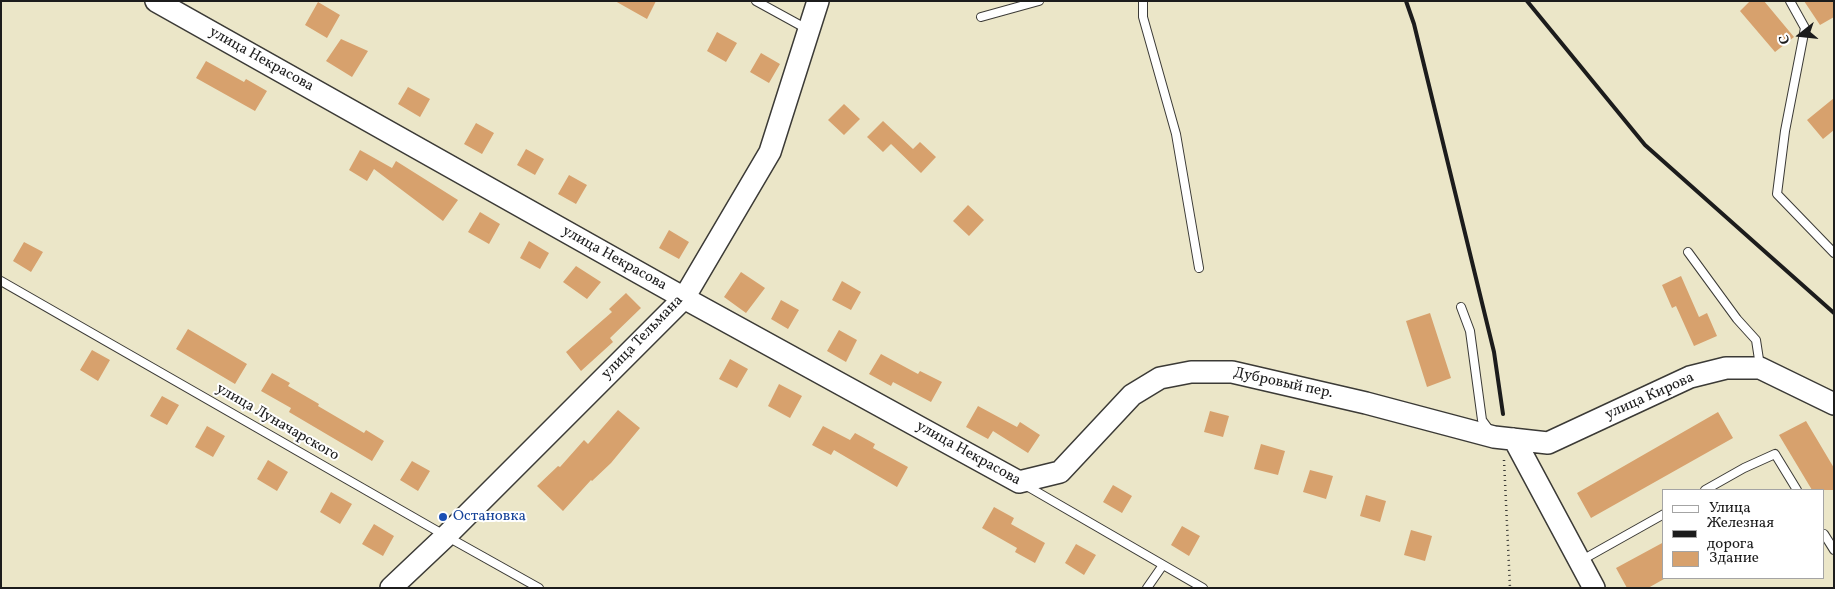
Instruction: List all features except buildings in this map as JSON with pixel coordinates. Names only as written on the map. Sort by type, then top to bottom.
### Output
[{"type":"street","name":"улица Некрасова","points":[[156,1],[684,298],[1019,482]]},
{"type":"street","name":"улица Тельмана","points":[[391,588],[446,536],[684,298],[770,152],[818,1]]},
{"type":"street","name":"улица Кирова","points":[[1504,438],[1548,443],[1690,377],[1726,368],[1760,368],[1834,404]]},
{"type":"street","name":"Дубровый пер.","points":[[1019,482],[1060,472],[1132,394],[1160,378],[1191,372],[1232,372],[1366,402],[1504,438]]},
{"type":"street","points":[[1504,438],[1580,561],[1594,588]]},
{"type":"lane","points":[[756,1],[809,30]]},
{"type":"lane","points":[[981,17],[1039,1]]},
{"type":"lane","points":[[1143,1],[1143,17],[1176,134],[1199,268]]},
{"type":"lane","points":[[1790,1],[1805,28],[1785,131],[1777,194],[1834,253]]},
{"type":"lane","points":[[1688,252],[1737,318],[1756,340],[1760,368]]},
{"type":"lane","name":"улица Луначарского","points":[[1,281],[539,588]]},
{"type":"lane","points":[[1461,308],[1470,331],[1482,420],[1504,438]]},
{"type":"lane","points":[[1707,489],[1744,468],[1775,454],[1796,489]]},
{"type":"lane","name":"улица Некрасова","points":[[1019,482],[1203,588]]},
{"type":"lane","points":[[1580,561],[1662,515]]},
{"type":"lane","points":[[1825,536],[1834,550]]},
{"type":"lane","points":[[1147,588],[1164,565]]},
{"type":"path","points":[[1504,438],[1510,588]]},
{"type":"railway","points":[[1406,1],[1414,24],[1494,352],[1503,414]]},
{"type":"railway","points":[[1527,1],[1645,145],[1834,313]]},
{"type":"place","name":"Остановка","points":[[443,517]]}]
